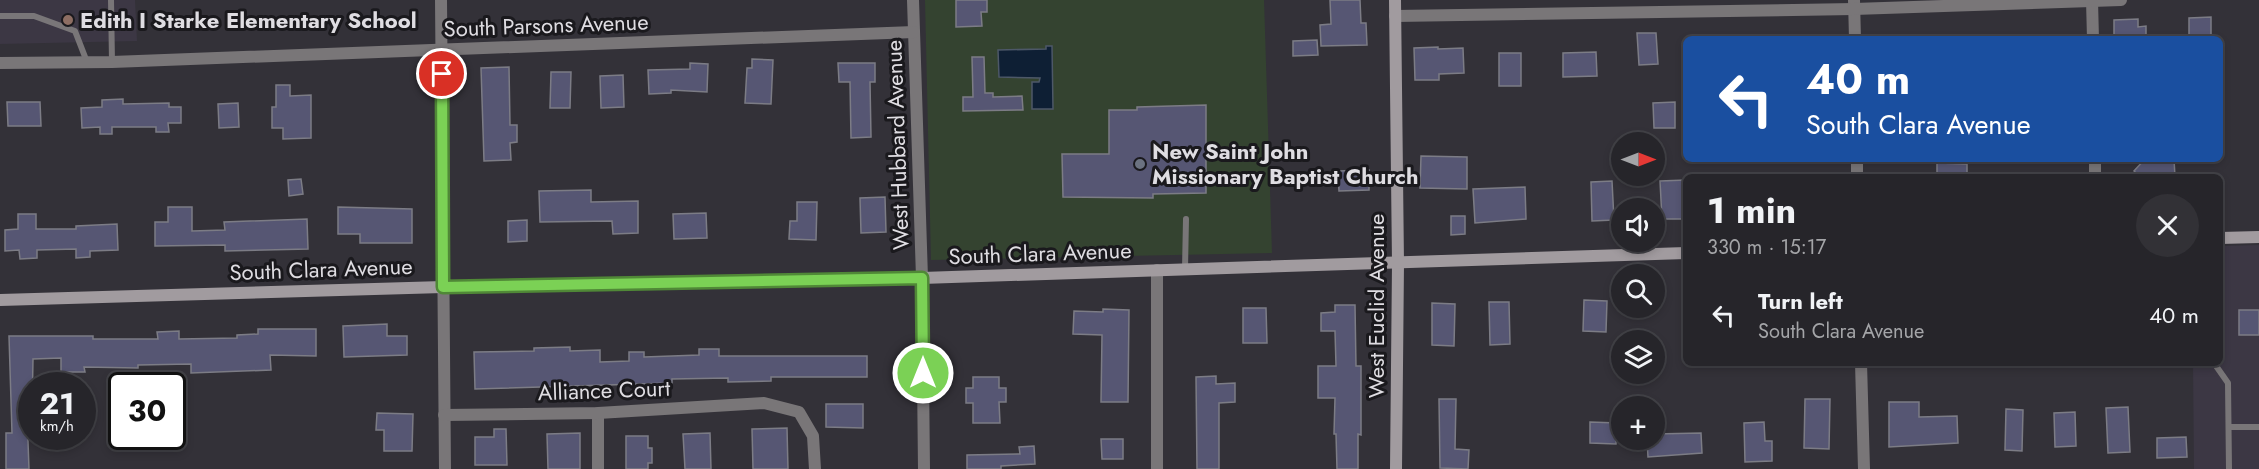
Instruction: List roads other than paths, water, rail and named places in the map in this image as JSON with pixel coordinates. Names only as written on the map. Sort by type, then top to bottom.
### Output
[{"type":"street","points":[[441,0],[445,469]]},
{"type":"street","name":"West Hubbard Avenue","points":[[913,0],[922,278],[924,469]]},
{"type":"street","name":"West Euclid Avenue","points":[[1395,0],[1398,263],[1396,469]]},
{"type":"street","points":[[1395,16],[1854,4],[2121,0]]},
{"type":"street","points":[[2092,1],[2093,36]]},
{"type":"street","points":[[1854,4],[1855,36]]},
{"type":"street","name":"South Parsons Avenue","points":[[0,63],[87,63],[914,32]]},
{"type":"street","points":[[2223,238],[2259,237]]},
{"type":"street","name":"South Clara Avenue","points":[[0,300],[443,287],[922,278],[1683,253]]},
{"type":"street","points":[[1157,270],[1157,469]]},
{"type":"street","points":[[1861,366],[1864,469]]},
{"type":"street","name":"Alliance Court","points":[[444,415],[598,413],[764,403],[799,412],[813,436],[815,469]]},
{"type":"street","points":[[598,413],[598,469]]},
{"type":"lane","points":[[111,0],[112,62]]},
{"type":"lane","points":[[0,16],[34,16],[75,31],[87,63]]},
{"type":"lane","points":[[1185,270],[1186,219]]},
{"type":"lane","points":[[2216,366],[2228,383],[2229,469]]},
{"type":"lane","points":[[2229,427],[2259,427]]},
{"type":"water","points":[[1046,46],[1052,46],[1053,109],[1032,109],[1032,82],[1039,82],[1040,78],[999,77],[998,50],[1046,49]]},
{"type":"place","name":"Edith I Starke Elementary School","points":[[68,20]]},
{"type":"place","name":"New Saint John Missionary Baptist Church","points":[[1140,164]]}]
